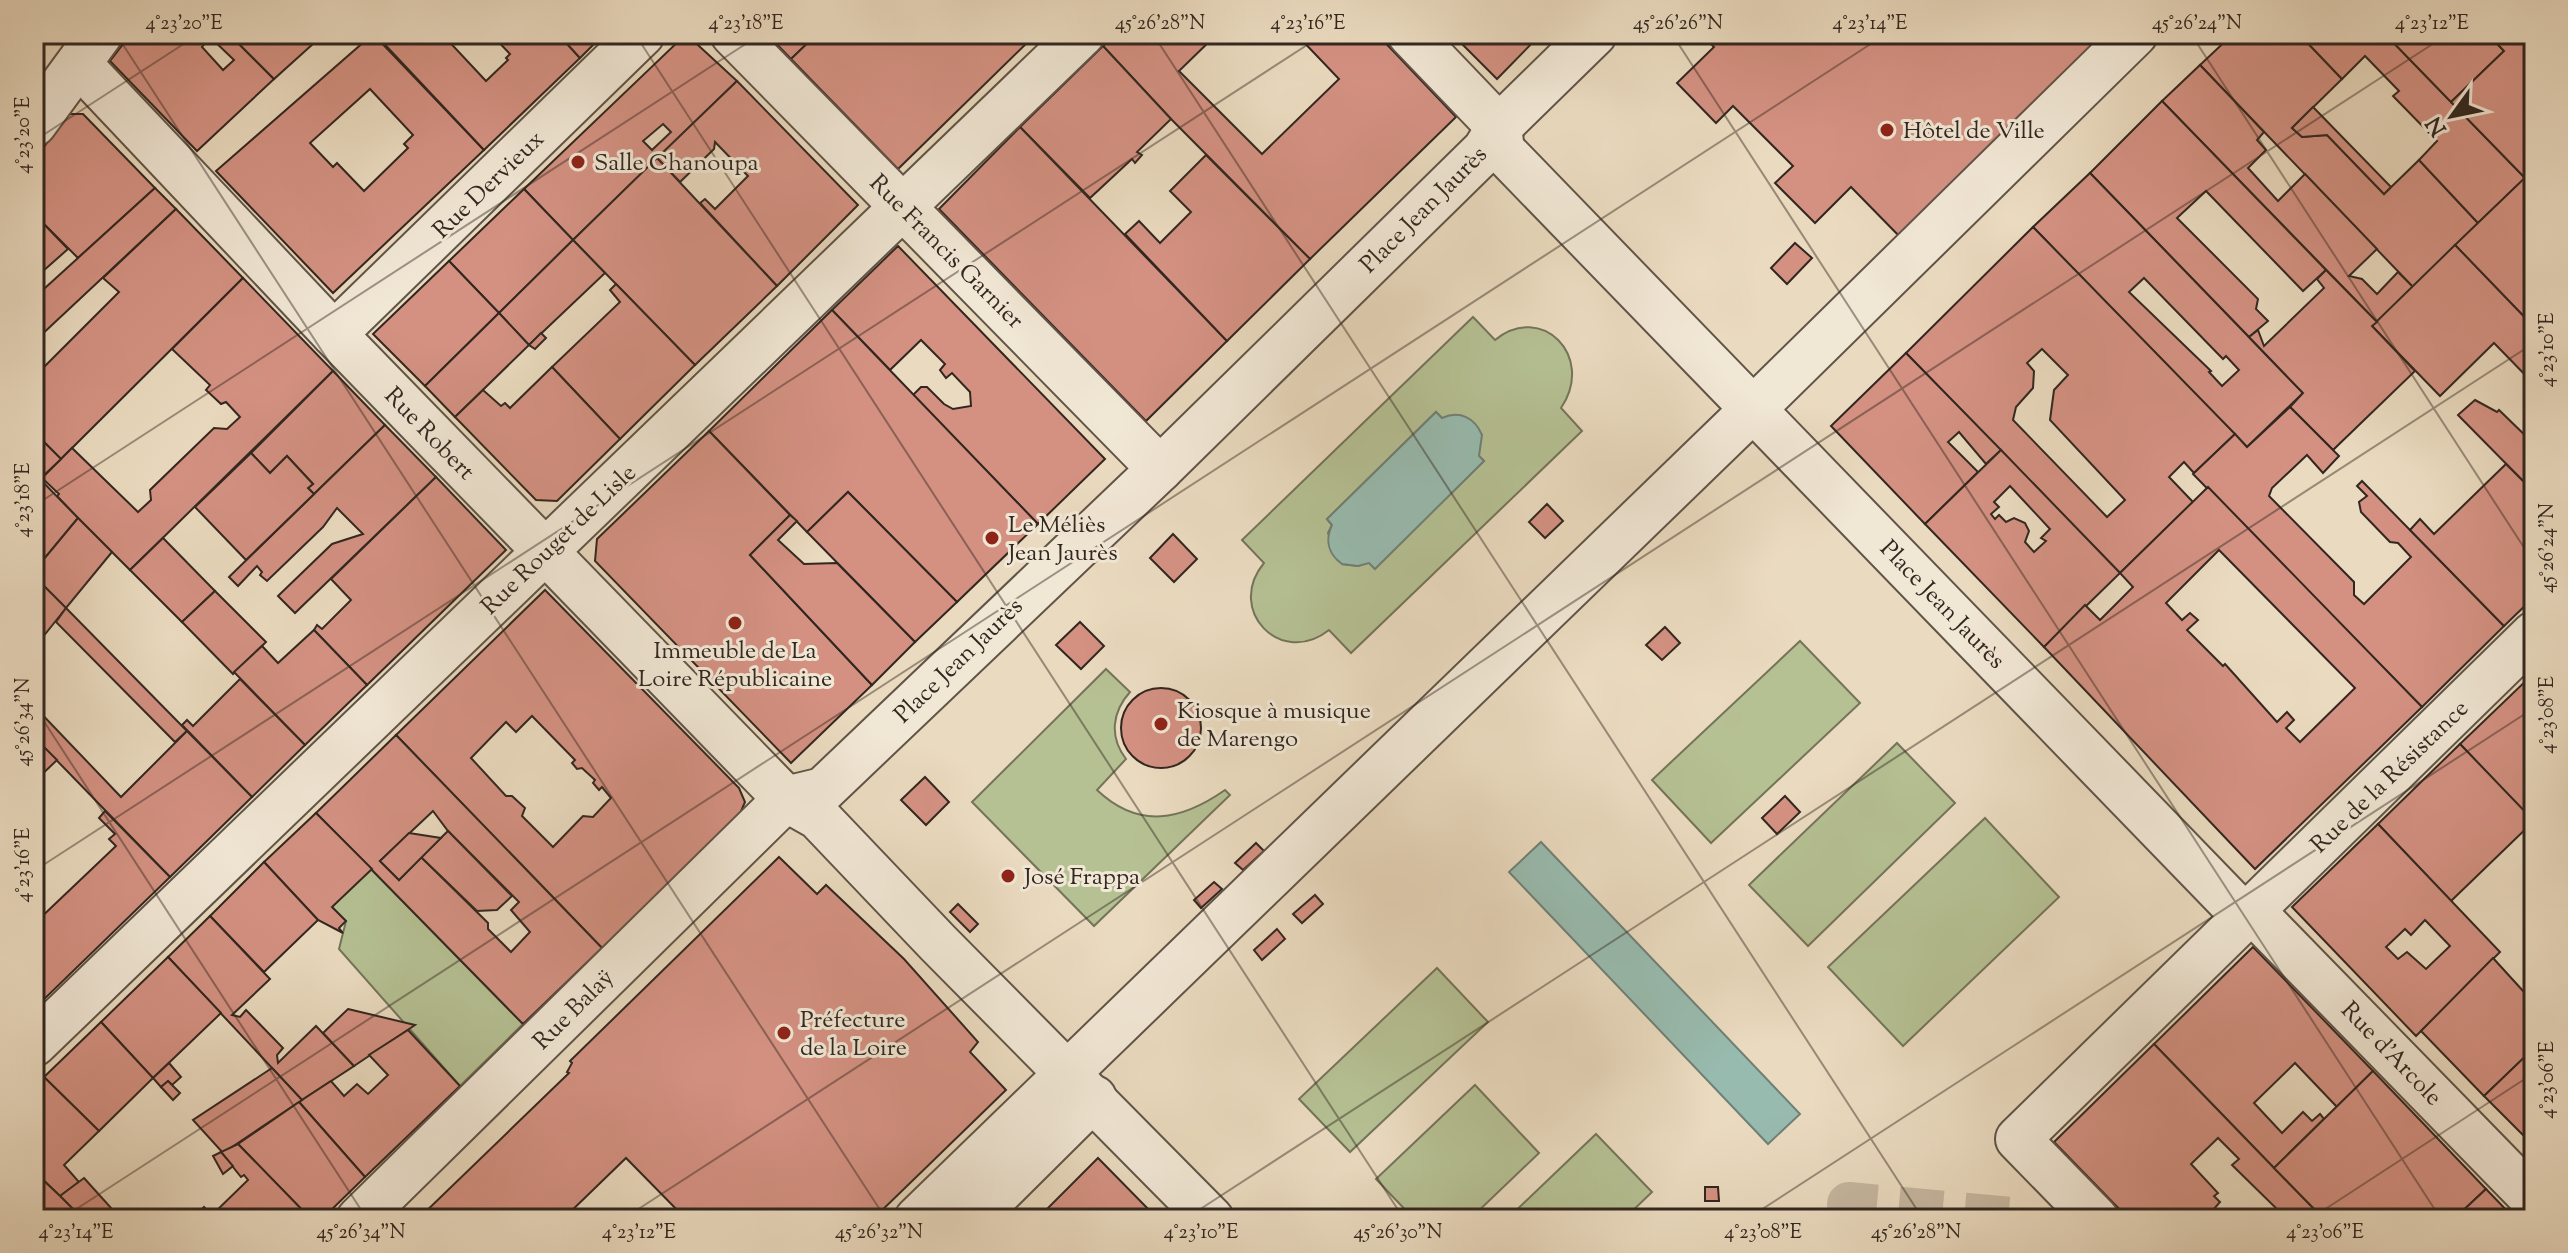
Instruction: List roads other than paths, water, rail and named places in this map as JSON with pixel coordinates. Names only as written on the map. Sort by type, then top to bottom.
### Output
[{"type":"street","name":"Rue Dervieux","points":[[334,334],[642,34]]},
{"type":"street","name":"Rue Francis Garnier","points":[[733,34],[1160,469]]},
{"type":"street","name":"Rue Rouget de Lisle","points":[[34,1044],[1082,34]]},
{"type":"street","points":[[1410,34],[1499,127],[1594,34]]},
{"type":"street","points":[[945,1219],[1760,415],[2135,34]]},
{"type":"street","points":[[1760,415],[2162,34]]},
{"type":"street","name":"Rue Robert","points":[[89,49],[334,334],[786,799]]},
{"type":"street","points":[[34,124],[89,49]]},
{"type":"street","name":"Place Jean Jaurès","points":[[1499,127],[1502,150],[2245,917]]},
{"type":"street","name":"Place Jean Jaurès","points":[[786,799],[823,790],[1160,469],[1485,150],[1499,127]]},
{"type":"street","name":"Rue de la Résistance","points":[[2245,917],[2534,634]]},
{"type":"street","points":[[786,799],[818,817],[1211,1219]]},
{"type":"street","name":"Rue Balaÿ","points":[[359,1219],[786,799]]},
{"type":"street","points":[[2096,1219],[2018,1139],[2245,917]]},
{"type":"street","name":"Rue d'Arcole","points":[[2245,917],[2259,918],[2534,1200]]},
{"type":"street","points":[[917,1219],[1081,1085]]},
{"type":"street","points":[[972,1219],[1081,1085]]},
{"type":"water","points":[[1436,412],[1442,418],[1461,415],[1475,424],[1482,435],[1479,456],[1484,461],[1375,569],[1369,563],[1358,566],[1342,564],[1329,546],[1332,525],[1327,519]]},
{"type":"water","points":[[1541,842],[1800,1114],[1768,1144],[1509,872]]},
{"type":"tunnel","points":[[1855,1219],[1849,1204],[2013,1219]]},
{"type":"place","name":"Hôtel de Ville","points":[[1887,130]]},
{"type":"place","name":"Salle Chanoupa","points":[[578,162]]},
{"type":"place","name":"Le Méliès Jean Jaurès","points":[[992,538]]},
{"type":"place","name":"Immeuble de La Loire Républicaine","points":[[735,623]]},
{"type":"place","name":"Kiosque à musique de Marengo","points":[[1161,724]]},
{"type":"place","name":"José Frappa","points":[[1008,876]]},
{"type":"place","name":"Préfecture de la Loire","points":[[784,1033]]}]
